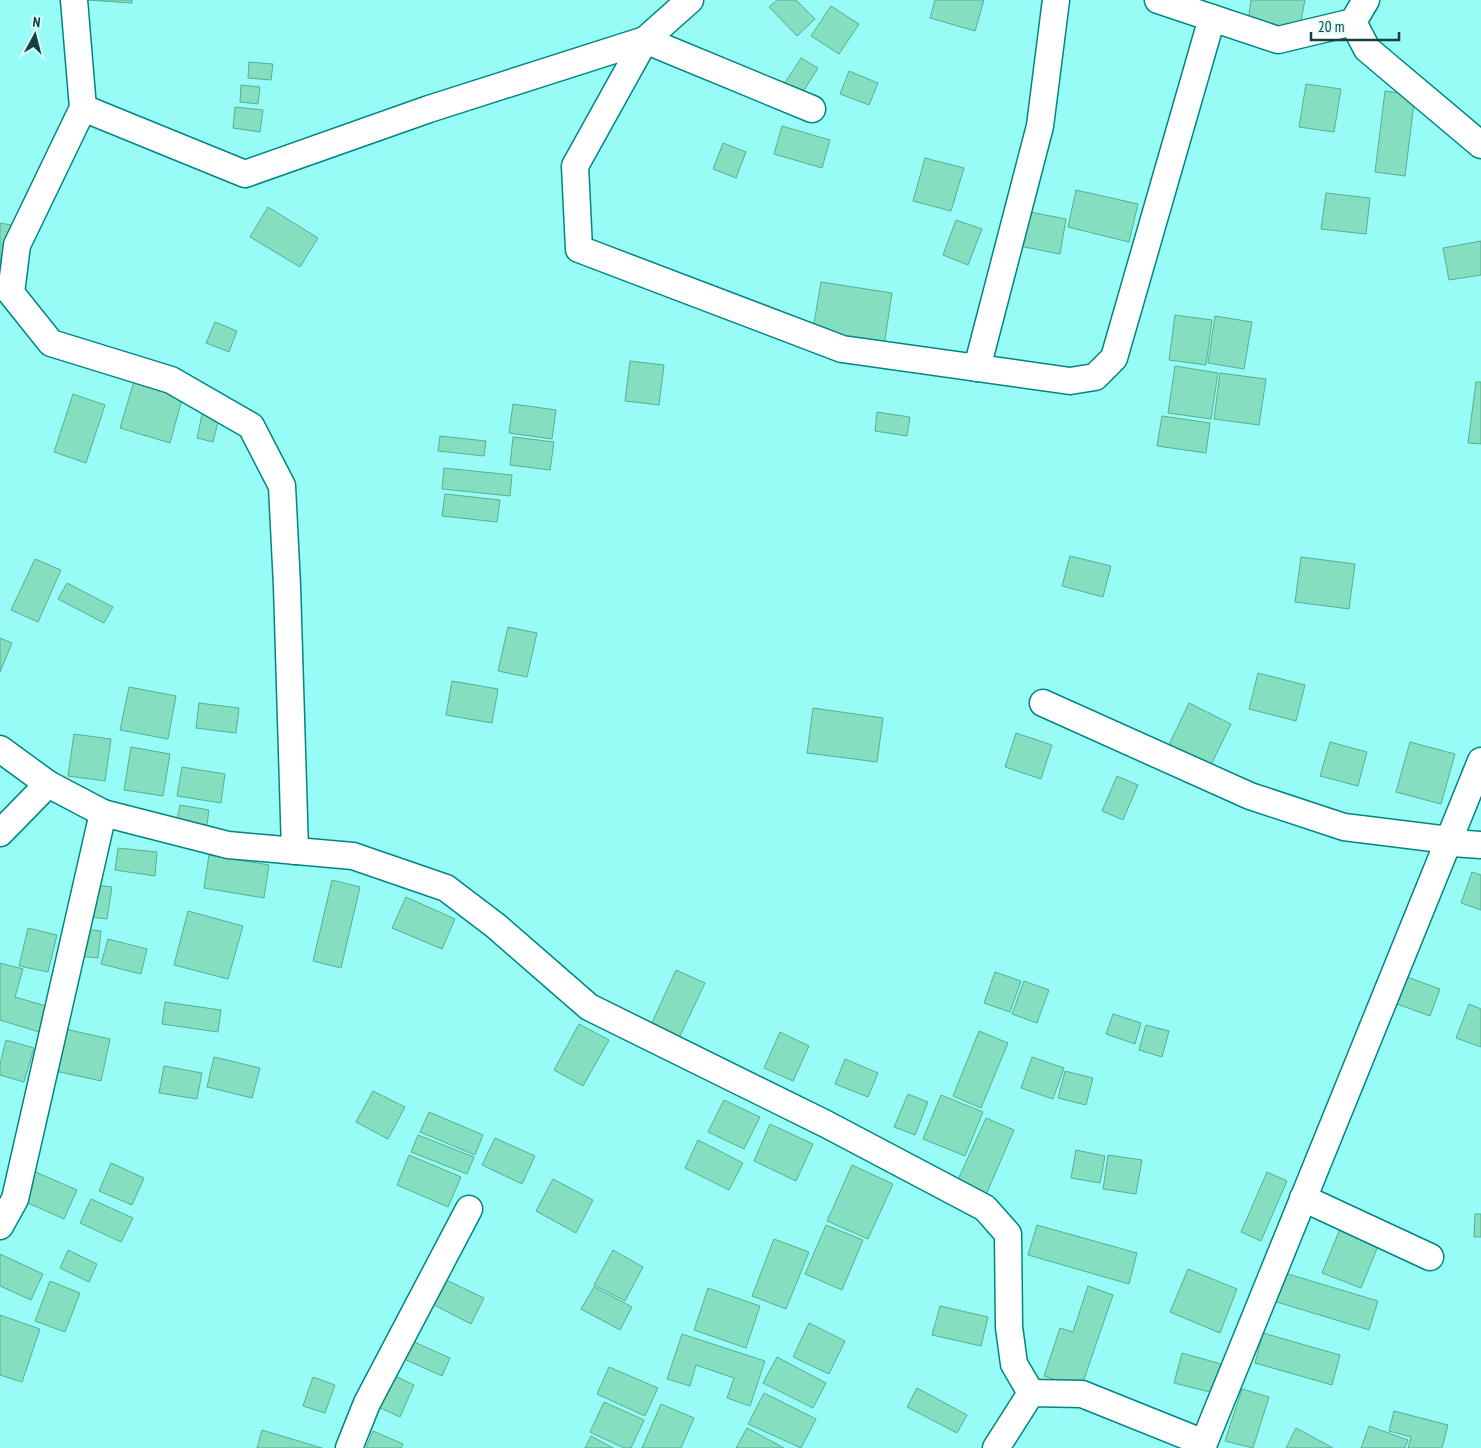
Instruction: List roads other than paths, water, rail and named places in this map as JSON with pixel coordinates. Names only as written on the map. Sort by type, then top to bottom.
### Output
[{"type":"street","points":[[74,0],[83,108],[17,245],[11,292],[52,344],[171,380],[251,426],[282,486],[295,851]]},
{"type":"street","points":[[690,0],[645,40],[575,166],[579,249],[842,349],[1070,381],[1094,377],[1114,358],[1212,18]]},
{"type":"street","points":[[977,368],[1040,126],[1056,0]]},
{"type":"street","points":[[1158,0],[1278,40],[1359,11],[1367,49],[1481,145]]},
{"type":"street","points":[[83,108],[245,174],[429,109],[645,40],[812,109]]},
{"type":"street","points":[[1043,703],[1250,796],[1344,827],[1449,840],[1452,843],[1481,846]]},
{"type":"street","points":[[0,749],[48,784],[103,812],[228,844],[353,856],[446,888],[496,926],[588,1007],[826,1124],[985,1208],[1008,1234],[1009,1327],[1014,1364],[1031,1393]]},
{"type":"street","points":[[1031,1393],[1082,1394],[1209,1445],[1304,1198],[1481,762]]},
{"type":"street","points":[[0,833],[48,784]]},
{"type":"street","points":[[0,1226],[14,1199],[103,812]]},
{"type":"street","points":[[1304,1198],[1430,1257]]},
{"type":"street","points":[[349,1448],[367,1402],[469,1209]]},
{"type":"street","points":[[996,1448],[1031,1393]]}]
